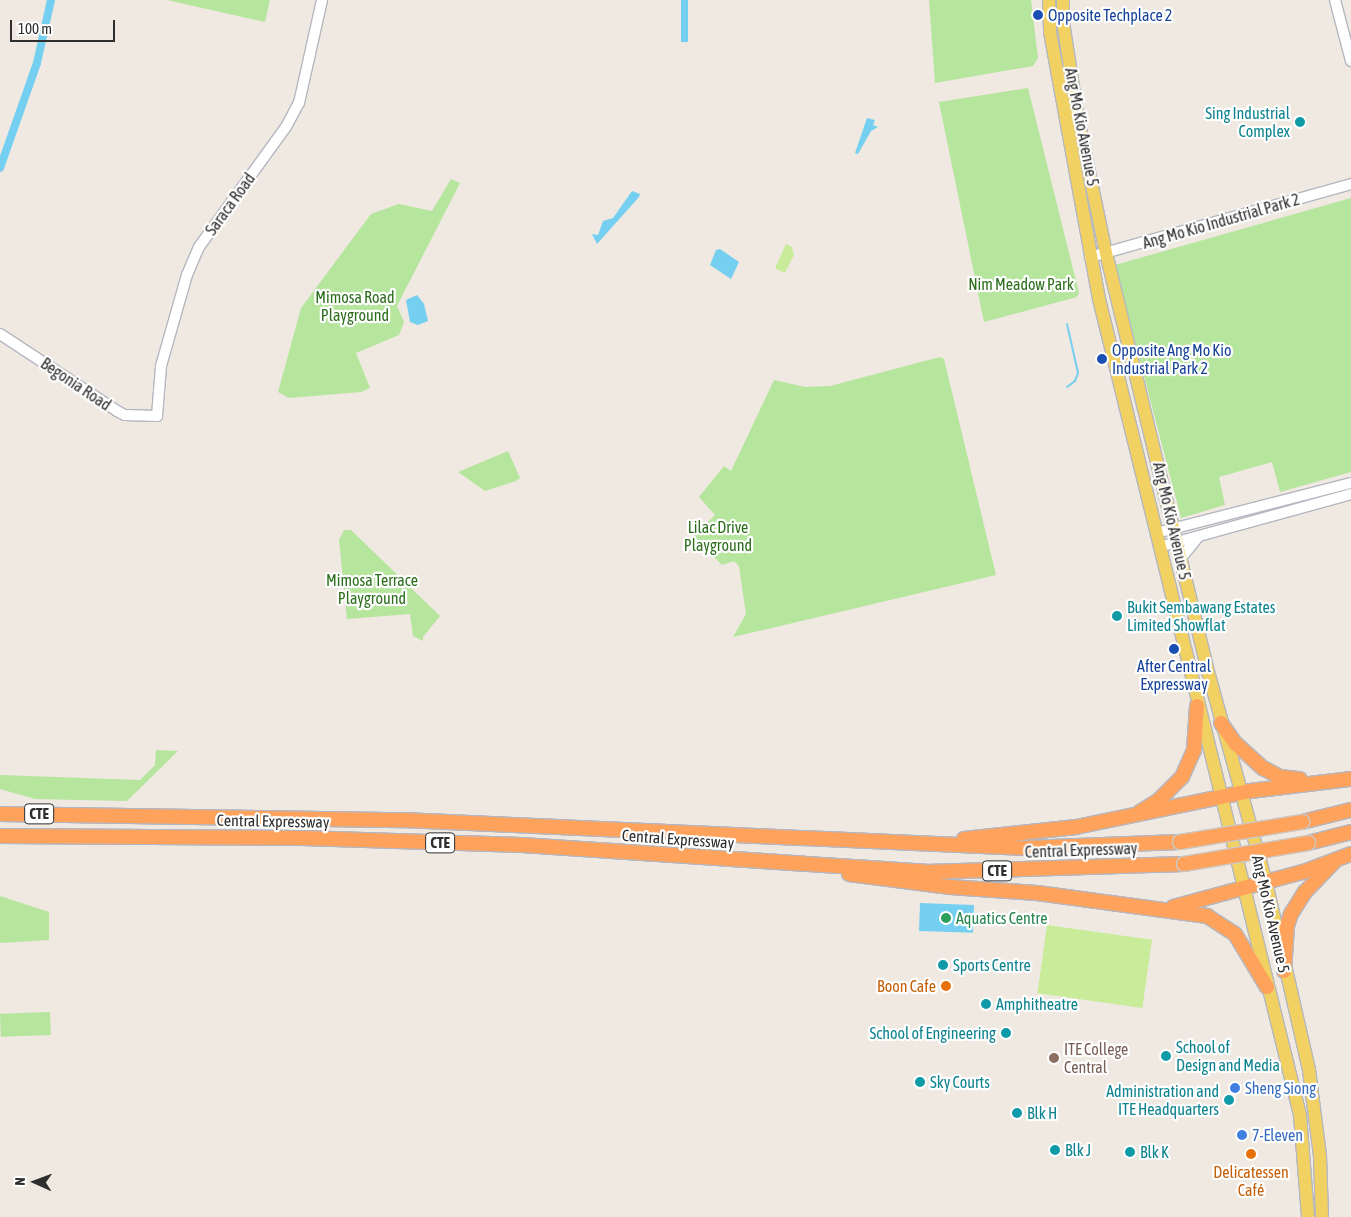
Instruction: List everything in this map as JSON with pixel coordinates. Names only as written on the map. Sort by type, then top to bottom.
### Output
[{"type":"highway","points":[[1134,816],[1159,800],[1182,777],[1194,750],[1198,706]]},
{"type":"highway","points":[[1221,723],[1235,743],[1263,768],[1280,777],[1323,781]]},
{"type":"highway","points":[[921,844],[1076,827],[1240,793],[1323,781],[1351,779]]},
{"type":"highway","name":"Central Expressway","points":[[0,814],[403,820],[1025,848],[1180,842],[1302,822],[1351,810]]},
{"type":"highway","name":"Central Expressway","points":[[0,836],[302,838],[512,845],[926,872],[1184,864],[1308,843],[1351,832]]},
{"type":"highway","points":[[1167,908],[1266,882],[1333,862],[1351,854]]},
{"type":"highway","points":[[1284,972],[1287,926],[1291,914],[1305,892],[1333,862]]},
{"type":"highway","points":[[811,866],[874,878],[1167,908],[1216,919],[1235,934],[1267,987]]},
{"type":"main road","name":"Ang Mo Kio Avenue 5","points":[[1049,0],[1050,32],[1090,257],[1159,547],[1300,1115],[1308,1217]]},
{"type":"main road","name":"Ang Mo Kio Avenue 5","points":[[1063,0],[1062,22],[1078,119],[1106,253],[1221,723],[1266,882],[1284,972],[1309,1070],[1320,1156],[1322,1217]]},
{"type":"street","name":"Saraca Road","points":[[157,416],[161,366],[187,275],[199,246],[286,127],[299,103],[322,0]]},
{"type":"street","points":[[1335,0],[1351,61]]},
{"type":"street","name":"Ang Mo Kio Industrial Park 2","points":[[1090,257],[1351,184]]},
{"type":"street","name":"Begonia Road","points":[[0,334],[117,411],[126,415],[157,416]]},
{"type":"street","points":[[1156,534],[1351,483]]},
{"type":"street","points":[[1159,547],[1351,494]]},
{"type":"street","points":[[1152,517],[1171,513]]},
{"type":"street","points":[[1181,558],[1198,536]]},
{"type":"green space","points":[[167,0],[270,0],[265,22]]},
{"type":"green space","points":[[929,0],[1031,0],[1038,58],[1033,66],[935,83]]},
{"type":"green space","name":"Nim Meadow Park","points":[[1028,88],[1079,293],[1077,297],[984,322],[939,102]]},
{"type":"green space","name":"Mimosa Road Playground","points":[[451,179],[460,183],[397,306],[404,322],[399,335],[356,353],[370,388],[361,392],[289,398],[278,392],[301,308],[371,214],[399,204],[432,211]]},
{"type":"green space","points":[[1351,198],[1351,472],[1280,492],[1272,462],[1219,477],[1225,505],[1181,518],[1115,265]]},
{"type":"green space","points":[[786,244],[792,247],[794,255],[785,273],[775,268]]},
{"type":"green space","name":"Lilac Drive Playground","points":[[940,357],[944,359],[996,575],[733,637],[746,614],[739,566],[734,561],[722,565],[694,536],[715,515],[699,497],[724,466],[731,471],[774,380],[805,387],[830,386]]},
{"type":"green space","points":[[508,451],[520,478],[516,481],[485,491],[458,472]]},
{"type":"green space","name":"Mimosa Terrace Playground","points":[[344,530],[351,530],[440,616],[423,637],[423,641],[413,636],[410,614],[347,619],[339,540]]},
{"type":"green space","points":[[156,750],[178,751],[127,801],[35,799],[0,789],[0,775],[140,780],[155,765]]},
{"type":"green space","points":[[0,896],[49,912],[49,940],[0,943]]},
{"type":"green space","points":[[1047,925],[1152,940],[1142,1008],[1037,993]]},
{"type":"green space","points":[[50,1012],[51,1035],[1,1037],[0,1014]]},
{"type":"water","points":[[681,0],[688,0],[688,42],[681,42]]},
{"type":"water","points":[[867,118],[875,120],[873,125],[878,127],[871,131],[858,154],[855,153]]},
{"type":"water","points":[[632,191],[640,194],[639,197],[597,244],[592,234],[598,235],[603,221],[613,218]]},
{"type":"water","points":[[720,249],[739,262],[731,279],[710,265],[716,250]]},
{"type":"water","points":[[417,295],[424,304],[428,321],[418,325],[410,322],[406,300]]},
{"type":"water","name":"Aquatics Centre","points":[[920,903],[974,905],[973,933],[919,931]]},
{"type":"waterway","points":[[0,168],[37,63],[51,0]]},
{"type":"waterway","points":[[1067,324],[1078,373],[1075,381],[1067,387]]},
{"type":"place","name":"Opposite Techplace 2","points":[[1038,15]]},
{"type":"place","name":"Sing Industrial Complex","points":[[1300,122]]},
{"type":"place","name":"Opposite Ang Mo Kio Industrial Park 2","points":[[1102,359]]},
{"type":"place","name":"Bukit Sembawang Estates Limited Showflat","points":[[1117,616]]},
{"type":"place","name":"After Central Expressway","points":[[1174,649]]},
{"type":"place","name":"Aquatics Centre","points":[[946,918]]},
{"type":"place","name":"Sports Centre","points":[[943,965]]},
{"type":"place","name":"Boon Cafe","points":[[946,986]]},
{"type":"place","name":"Amphitheatre","points":[[986,1004]]},
{"type":"place","name":"School of Engineering","points":[[1006,1033]]},
{"type":"place","name":"School of Design and Media","points":[[1166,1056]]},
{"type":"place","name":"ITE College Central","points":[[1054,1058]]},
{"type":"place","name":"Sky Courts","points":[[920,1082]]},
{"type":"place","name":"Sheng Siong","points":[[1235,1088]]},
{"type":"place","name":"Administration and ITE Headquarters","points":[[1229,1100]]},
{"type":"place","name":"Blk H","points":[[1017,1113]]},
{"type":"place","name":"7-Eleven","points":[[1242,1135]]},
{"type":"place","name":"Blk J","points":[[1055,1150]]},
{"type":"place","name":"Blk K","points":[[1130,1152]]},
{"type":"place","name":"Delicatessen Café","points":[[1251,1154]]}]
